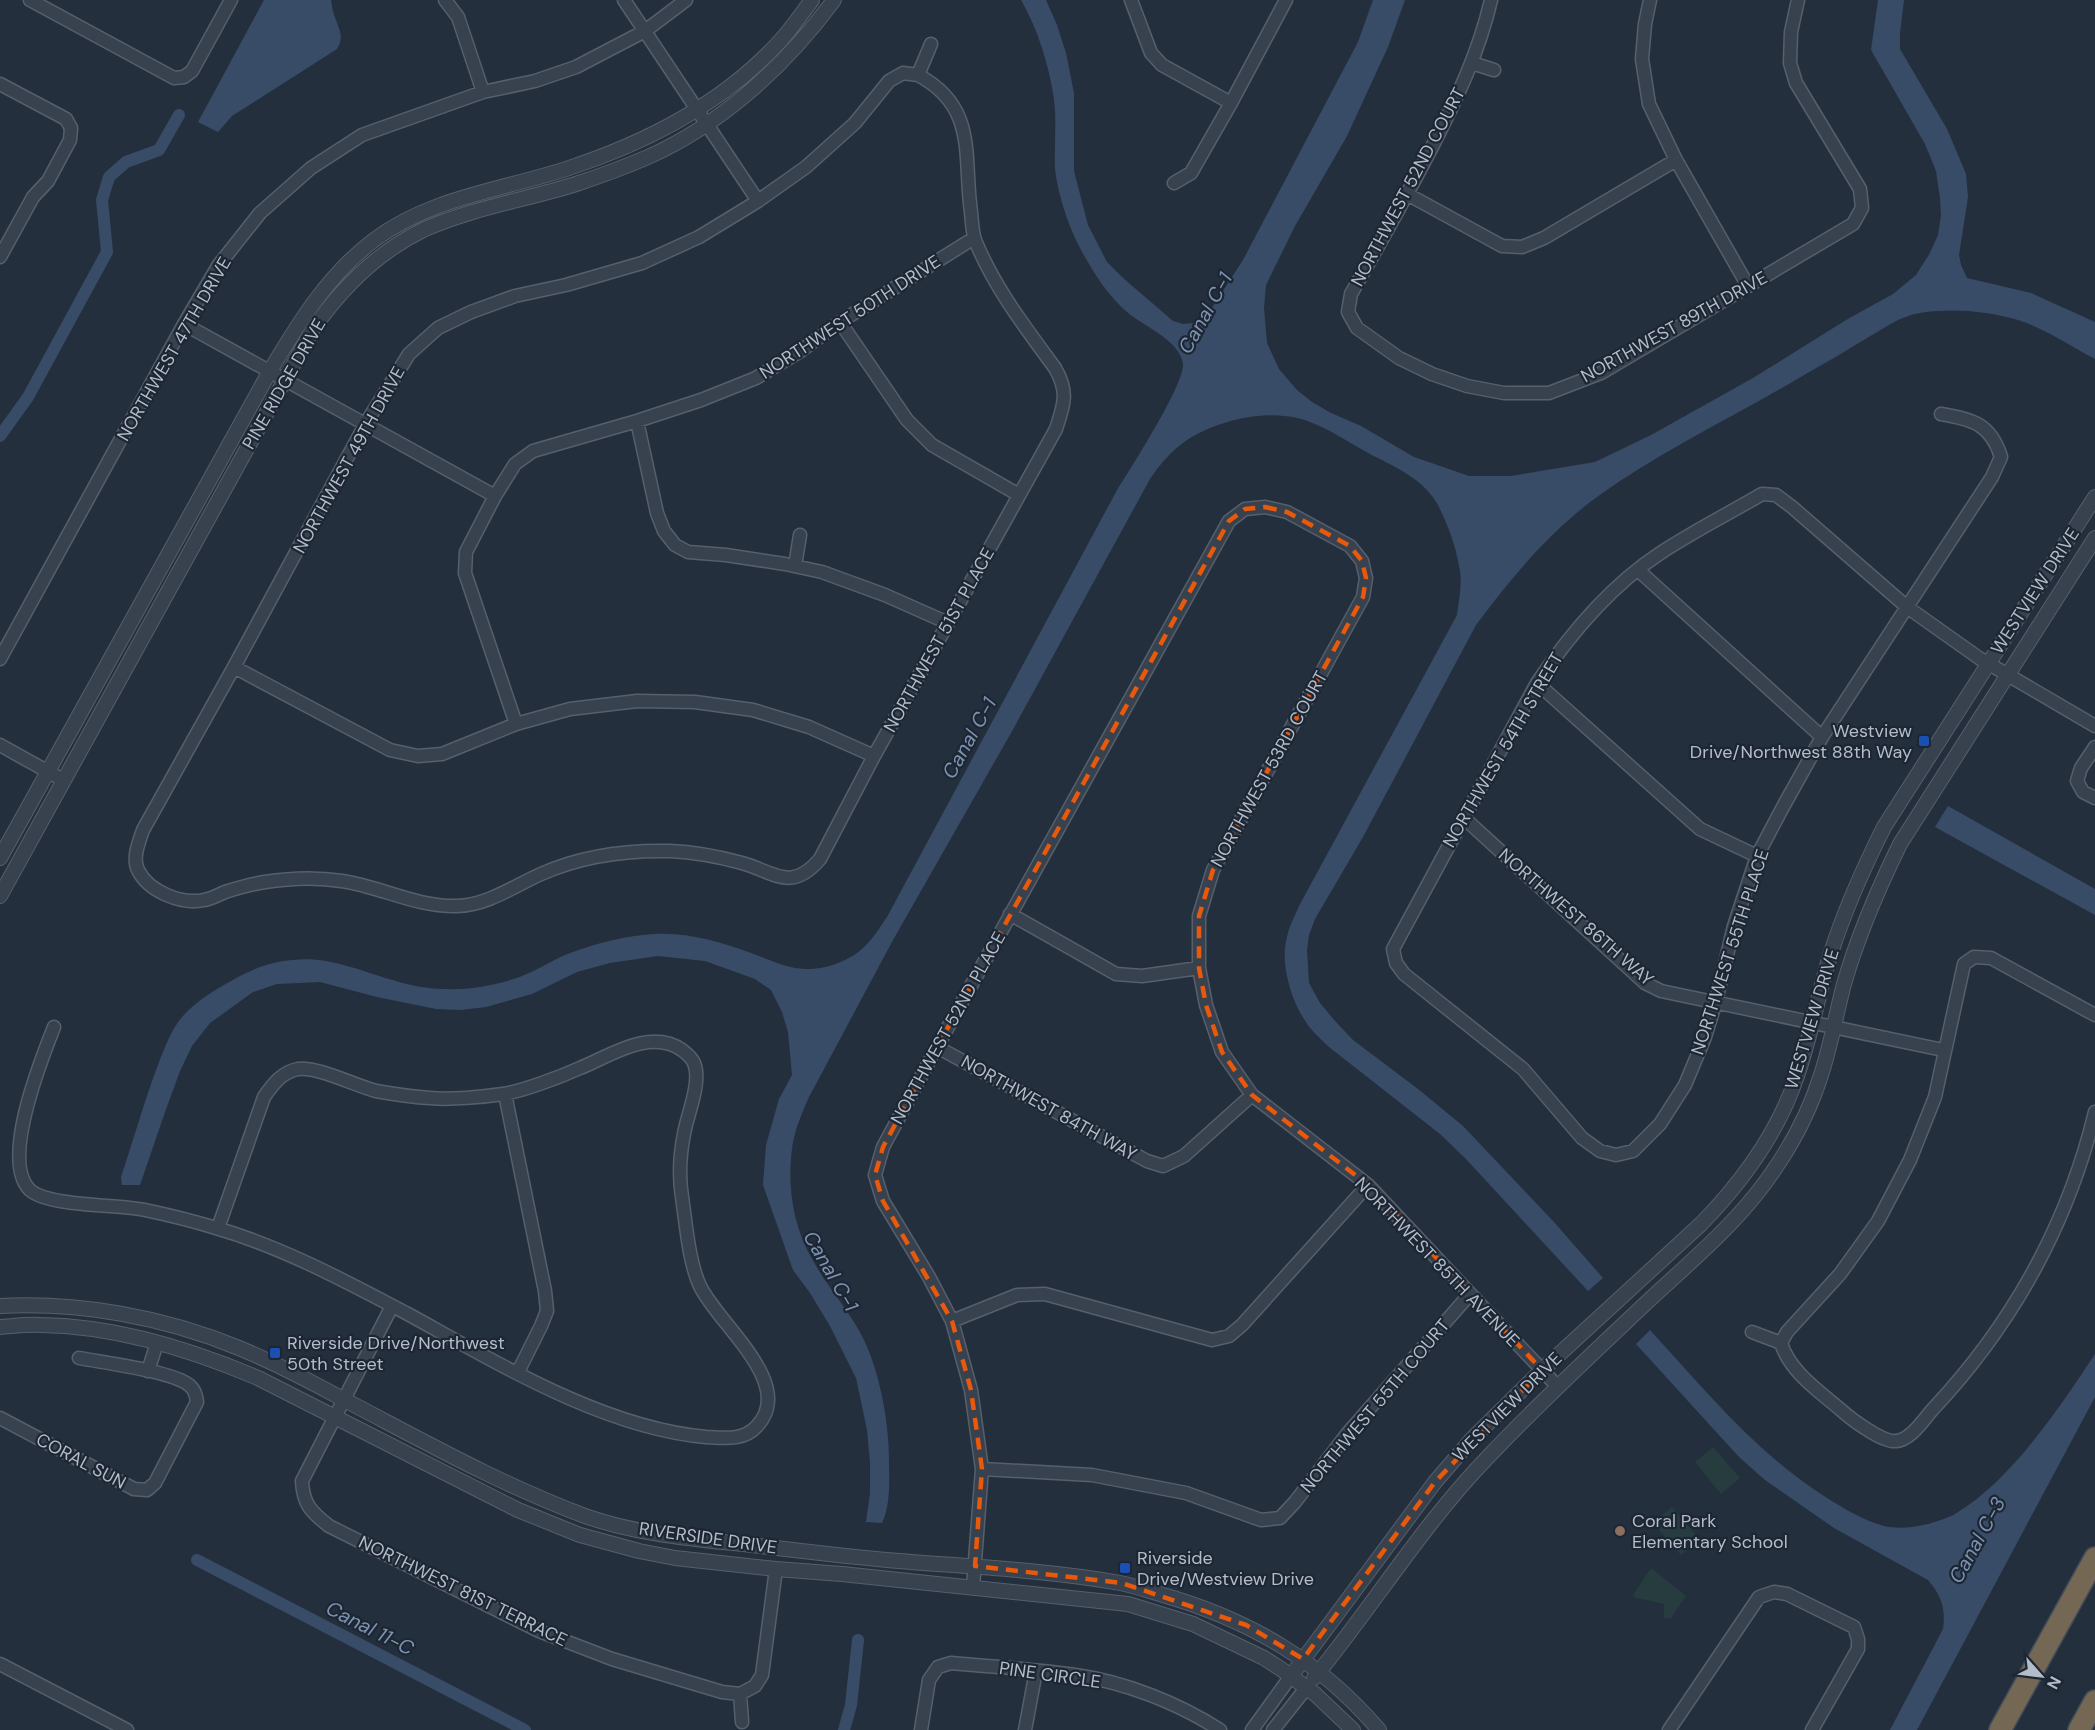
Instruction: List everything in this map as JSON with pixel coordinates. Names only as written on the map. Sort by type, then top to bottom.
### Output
[{"type":"highway","points":[[2000,1730],[2095,1558]]},
{"type":"highway","points":[[2079,1730],[2095,1701]]},
{"type":"street","points":[[30,0],[174,78],[184,77],[192,71],[231,0]]},
{"type":"street","points":[[445,0],[458,17],[483,92]]},
{"type":"street","points":[[624,0],[758,201]]},
{"type":"street","name":"NORTHWEST 47TH DRIVE","points":[[0,659],[184,324],[218,266],[260,213],[311,168],[362,135],[483,92],[535,81],[576,67],[645,31],[686,0]]},
{"type":"street","name":"PINE RIDGE DRIVE","points":[[0,858],[270,371],[296,326],[334,276],[374,240],[404,221],[431,208],[569,168],[645,139],[697,111],[747,73],[774,47],[812,0]]},
{"type":"street","name":"PINE RIDGE DRIVE","points":[[0,896],[285,379],[313,329],[329,306],[359,275],[397,246],[422,231],[466,213],[575,184],[619,169],[650,156],[707,124],[758,84],[795,47],[834,0]]},
{"type":"street","points":[[1131,0],[1151,53],[1162,65],[1231,103]]},
{"type":"street","points":[[1174,183],[1191,173],[1286,0]]},
{"type":"street","name":"NORTHWEST 52ND COURT","points":[[1348,312],[1351,294],[1455,102],[1472,63],[1491,0]]},
{"type":"street","points":[[1650,0],[1642,59],[1648,104],[1676,160],[1748,286]]},
{"type":"street","name":"NORTHWEST 89TH DRIVE","points":[[1348,312],[1357,328],[1399,358],[1432,374],[1467,386],[1504,393],[1549,393],[1600,373],[1853,224],[1862,208],[1860,189],[1796,84],[1791,63],[1791,32],[1797,0]]},
{"type":"street","points":[[931,44],[918,75],[932,83],[958,113],[964,134],[974,238]]},
{"type":"street","points":[[1472,63],[1494,70]]},
{"type":"street","name":"NORTHWEST 49TH DRIVE","points":[[796,875],[786,878],[775,877],[744,864],[673,851],[635,852],[587,859],[543,873],[495,897],[459,906],[422,904],[342,881],[301,878],[264,882],[228,891],[203,901],[182,900],[158,891],[137,868],[136,849],[143,830],[366,423],[409,354],[438,328],[471,312],[516,296],[566,285],[642,263],[699,237],[758,201],[806,167],[855,123],[890,81],[903,73],[918,75]]},
{"type":"street","points":[[0,84],[66,119],[71,128],[70,140],[48,181],[33,197],[0,257]]},
{"type":"street","points":[[1407,194],[1502,246],[1522,247],[1544,238],[1676,160]]},
{"type":"street","name":"NORTHWEST 50TH DRIVE","points":[[516,724],[465,573],[466,552],[495,496],[515,464],[533,450],[637,422],[756,378],[974,238]]},
{"type":"street","name":"NORTHWEST 51ST PLACE","points":[[796,875],[811,869],[819,859],[1056,429],[1062,412],[1065,394],[1062,380],[1008,303],[974,238]]},
{"type":"street","points":[[840,322],[907,420],[932,445],[1019,495]]},
{"type":"street","points":[[184,324],[495,496]]},
{"type":"street","name":"NORTHWEST 55TH PLACE","points":[[1616,1155],[1633,1151],[1660,1124],[1684,1085],[1705,1037],[1734,926],[1757,856],[1822,737],[1992,477],[2001,457],[1996,440],[1983,428],[1967,418],[1941,414]]},
{"type":"street","points":[[637,422],[657,513],[664,531],[675,545],[688,552],[726,555],[822,572],[885,595],[948,623]]},
{"type":"street","name":"NORTHWEST 54TH STREET","points":[[1616,1155],[1600,1151],[1582,1138],[1523,1069],[1404,974],[1396,963],[1393,948],[1537,683],[1560,648],[1583,620],[1659,554],[1762,494],[1776,495],[1907,607]]},
{"type":"street","name":"WESTVIEW DRIVE","points":[[1291,1676],[1435,1482],[1472,1439],[1542,1370],[1701,1224],[1741,1179],[1771,1134],[1797,1077],[1839,928],[1855,886],[1884,827],[2095,497]]},
{"type":"street","name":"NORTHWEST 52ND PLACE","points":[[973,1587],[982,1469],[971,1390],[952,1321],[883,1201],[875,1175],[883,1147],[1229,521],[1245,509],[1265,507],[1287,512],[1350,546],[1362,561],[1366,578]]},
{"type":"street","points":[[795,566],[800,536]]},
{"type":"street","name":"WESTVIEW DRIVE","points":[[1307,1687],[1451,1497],[1558,1387],[1733,1223],[1765,1183],[1790,1145],[1821,1074],[1857,944],[1885,874],[1921,809],[2095,538]]},
{"type":"street","points":[[1638,570],[1822,737]]},
{"type":"street","name":"NORTHWEST 53RD COURT","points":[[1199,968],[1199,916],[1213,870],[1363,597],[1366,578]]},
{"type":"street","points":[[1907,607],[1989,663],[2095,726]]},
{"type":"street","points":[[234,667],[390,750],[418,756],[442,754],[516,724],[570,709],[637,702],[695,702],[753,710],[809,728],[874,756]]},
{"type":"street","points":[[1537,683],[1700,829],[1757,856]]},
{"type":"street","points":[[0,745],[63,780]]},
{"type":"street","points":[[2095,747],[2081,768],[2077,781],[2083,792],[2095,798]]},
{"type":"street","name":"NORTHWEST 86TH WAY","points":[[1464,818],[1645,982],[1661,991],[1943,1050]]},
{"type":"street","points":[[1010,914],[1116,974],[1142,976],[1199,968]]},
{"type":"street","points":[[2095,1015],[1991,958],[1974,957],[1964,964],[1943,1050],[1935,1097],[1910,1160],[1878,1221],[1840,1274],[1787,1332],[1781,1343],[1785,1356],[1796,1370],[1845,1414],[1880,1437],[1895,1442],[1907,1437],[1958,1383],[2011,1311],[2046,1251],[2070,1194],[2095,1112]]},
{"type":"street","name":"NORTHWEST 85TH AVENUE","points":[[1199,968],[1206,1005],[1222,1052],[1252,1095],[1368,1185],[1558,1387]]},
{"type":"street","points":[[54,1027],[25,1108],[18,1148],[19,1173],[29,1190],[47,1199],[140,1209],[218,1228],[289,1255],[567,1397],[598,1410],[654,1428],[692,1436],[726,1439],[740,1437],[756,1428],[765,1414],[768,1396],[765,1379],[699,1285],[681,1186],[683,1136],[694,1092],[696,1065],[687,1052],[674,1046],[658,1042],[632,1045],[576,1070],[505,1094],[432,1099],[375,1090],[305,1068],[291,1071],[277,1079],[264,1097],[218,1228]]},
{"type":"street","name":"NORTHWEST 84TH WAY","points":[[937,1047],[1146,1161],[1163,1166],[1184,1156],[1252,1095]]},
{"type":"street","points":[[505,1094],[547,1311],[518,1372]]},
{"type":"street","points":[[952,1321],[1017,1295],[1045,1294],[1212,1340],[1229,1336],[1242,1325],[1368,1185]]},
{"type":"street","name":"NORTHWEST 55TH COURT","points":[[982,1469],[1092,1475],[1186,1493],[1261,1520],[1280,1518],[1347,1434],[1470,1294]]},
{"type":"street","name":"RIVERSIDE DRIVE","points":[[0,1306],[89,1309],[168,1324],[238,1347],[278,1365],[528,1494],[591,1518],[659,1535],[1122,1583],[1196,1605],[1246,1625],[1303,1659],[1320,1671],[1379,1730]]},
{"type":"street","points":[[334,1417],[392,1306]]},
{"type":"street","name":"RIVERSIDE DRIVE","points":[[0,1327],[41,1325],[108,1332],[157,1342],[223,1363],[258,1378],[518,1510],[580,1534],[639,1551],[675,1558],[776,1569],[1128,1604],[1203,1628],[1264,1658],[1307,1687],[1353,1730]]},
{"type":"street","points":[[1752,1332],[1781,1343]]},
{"type":"street","points":[[148,1371],[157,1342]]},
{"type":"street","name":"CORAL SUN","points":[[0,1418],[135,1489],[147,1490],[155,1483],[197,1402],[195,1392],[179,1379],[79,1358]]},
{"type":"street","name":"NORTHWEST 81ST TERRACE","points":[[334,1417],[302,1481],[303,1498],[314,1515],[329,1526],[539,1631],[612,1659],[722,1692],[740,1694]]},
{"type":"street","points":[[742,1722],[740,1694],[755,1686],[762,1675],[776,1569]]},
{"type":"street","points":[[1669,1730],[1759,1597],[1774,1592],[1787,1594],[1854,1627],[1858,1639],[1857,1649],[1812,1730]]},
{"type":"street","name":"PINE CIRCLE","points":[[921,1730],[929,1680],[938,1667],[951,1663],[1076,1675],[1125,1687],[1180,1708],[1220,1730]]},
{"type":"street","points":[[0,1664],[127,1730]]},
{"type":"street","points":[[1025,1730],[1036,1671]]},
{"type":"street","points":[[1252,1730],[1291,1676]]},
{"type":"street","points":[[1273,1730],[1307,1687]]},
{"type":"highlighted area","points":[[1265,507],[1287,512],[1350,546],[1362,561],[1366,578],[1363,597],[1213,870],[1199,916],[1199,968],[1206,1005],[1222,1052],[1252,1095],[1368,1185],[1542,1370],[1435,1482],[1303,1659],[1246,1625],[1122,1583],[975,1566],[982,1469],[971,1390],[952,1321],[883,1201],[875,1175],[883,1147],[937,1047],[1229,521],[1245,509]]},
{"type":"green space","points":[[1713,1447],[1740,1478],[1721,1494],[1695,1462]]},
{"type":"green space","points":[[1672,1507],[1700,1539],[1681,1555],[1653,1523]]},
{"type":"green space","points":[[1651,1568],[1686,1596],[1671,1618],[1664,1618],[1664,1604],[1633,1597]]},
{"type":"water","points":[[264,0],[331,0],[341,34],[339,45],[337,49],[232,116],[218,132],[198,122]]},
{"type":"water","points":[[1021,0],[1046,0],[1066,53],[1074,93],[1074,171],[1088,225],[1107,262],[1173,321],[1183,324],[1194,323],[1212,308],[1243,260],[1358,42],[1373,0],[1405,0],[1388,47],[1347,136],[1295,226],[1266,285],[1264,308],[1267,343],[1279,369],[1297,390],[1312,402],[1361,426],[1414,457],[1469,476],[1511,476],[1595,462],[1651,435],[1753,378],[1846,320],[1893,294],[1916,275],[1938,235],[1941,215],[1940,198],[1936,171],[1925,144],[1871,50],[1878,0],[1904,0],[1900,49],[1947,129],[1966,174],[1968,197],[1959,255],[1967,278],[2031,293],[2095,322],[2095,359],[2038,328],[2006,317],[1957,311],[1932,311],[1913,315],[1892,323],[1673,449],[1597,497],[1547,540],[1476,625],[1363,837],[1315,919],[1309,935],[1307,950],[1309,983],[1320,1003],[1353,1040],[1463,1126],[1553,1221],[1603,1278],[1588,1291],[1440,1134],[1315,1034],[1299,1010],[1288,979],[1285,947],[1289,929],[1299,906],[1457,615],[1461,578],[1458,558],[1438,505],[1425,488],[1408,475],[1325,429],[1295,418],[1263,416],[1230,421],[1187,440],[1171,453],[1150,479],[1011,733],[893,940],[809,1097],[796,1129],[790,1177],[793,1206],[800,1233],[818,1269],[864,1340],[875,1368],[885,1414],[889,1445],[887,1508],[882,1523],[866,1522],[870,1493],[870,1462],[867,1430],[856,1378],[830,1326],[793,1270],[763,1185],[766,1145],[779,1099],[792,1075],[788,1032],[782,1012],[771,990],[755,979],[705,961],[658,956],[610,963],[577,972],[532,994],[486,1007],[460,1010],[436,1009],[320,982],[277,984],[253,992],[210,1023],[192,1046],[180,1071],[140,1185],[122,1185],[121,1177],[154,1076],[175,1026],[202,999],[260,967],[282,961],[304,959],[326,961],[414,986],[464,989],[513,979],[573,952],[635,936],[667,934],[692,936],[728,945],[784,965],[805,969],[822,968],[839,963],[862,949],[873,937],[887,917],[1116,492],[1166,408],[1183,364],[1180,355],[1168,341],[1127,312],[1106,290],[1075,238],[1056,177],[1055,108],[1049,74],[1038,35]]},
{"type":"water","points":[[1948,806],[2095,889],[2095,915],[1935,827]]},
{"type":"water","name":"Canal C-3","points":[[1650,1330],[1733,1420],[1802,1481],[1869,1521],[1901,1528],[1920,1526],[1955,1514],[1995,1483],[2050,1419],[2095,1354],[2095,1397],[1917,1730],[1890,1730],[1943,1629],[1942,1602],[1936,1591],[1928,1580],[1834,1528],[1765,1480],[1739,1457],[1636,1344]]},
{"type":"waterway","points":[[0,436],[28,397],[107,252],[102,200],[109,177],[126,162],[159,150],[179,115]]},
{"type":"waterway","name":"Canal 11-C","points":[[197,1560],[525,1730]]},
{"type":"waterway","name":"Canal C-1","points":[[844,1730],[851,1705],[858,1640]]},
{"type":"place","name":"Westview Drive/Northwest 88th Way","points":[[1924,741]]},
{"type":"place","name":"Riverside Drive/Northwest 50th Street","points":[[275,1353]]},
{"type":"place","name":"Coral Park Elementary School","points":[[1620,1531]]},
{"type":"place","name":"Riverside Drive/Westview Drive","points":[[1125,1568]]}]
